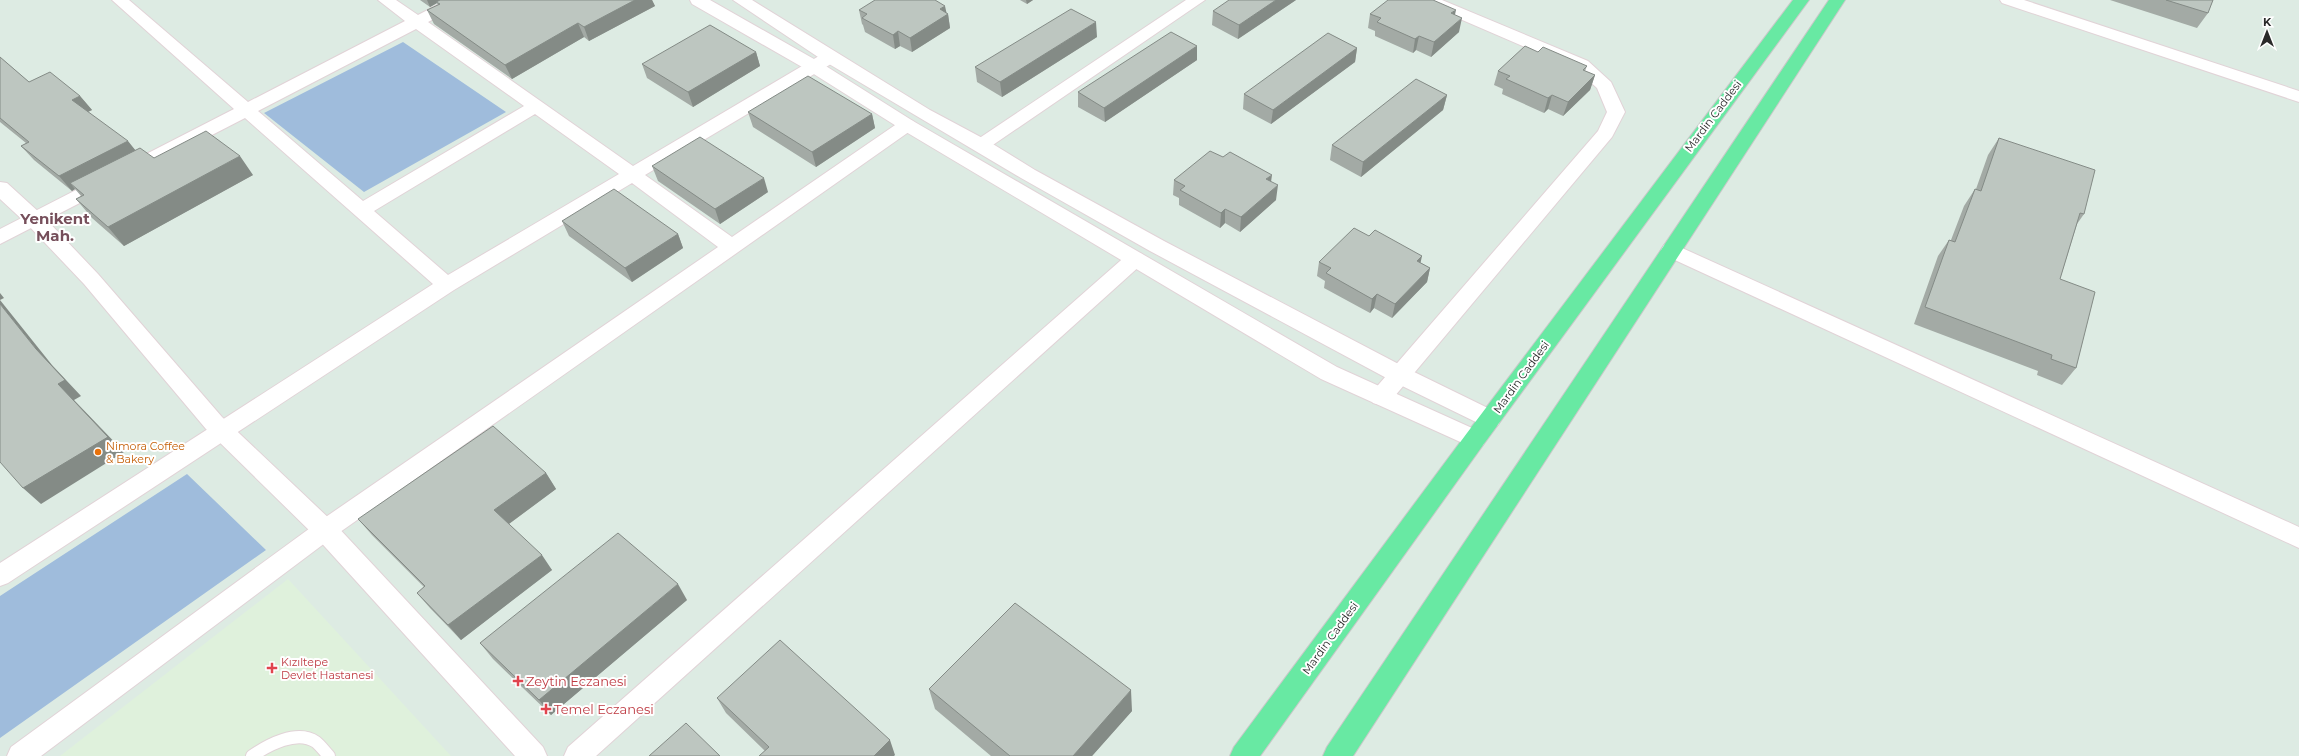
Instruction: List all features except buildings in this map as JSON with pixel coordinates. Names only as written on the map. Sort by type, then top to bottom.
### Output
[{"type":"highway","name":"Mardin Caddesi","points":[[1244,756],[1475,439],[1801,0]]},
{"type":"highway","points":[[1337,756],[1837,0]]},
{"type":"street","points":[[120,0],[447,285]]},
{"type":"street","points":[[386,0],[633,174],[733,248]]},
{"type":"street","points":[[0,237],[459,0]]},
{"type":"street","points":[[698,0],[924,114],[982,145],[1028,174],[1157,246],[1400,375],[1490,419]]},
{"type":"street","points":[[741,0],[907,126],[1135,258],[1329,373],[1475,439]]},
{"type":"street","points":[[982,145],[1197,0]]},
{"type":"street","points":[[1381,397],[1606,133],[1616,112],[1605,86],[1582,65],[1429,0]]},
{"type":"street","points":[[2008,0],[2299,97]]},
{"type":"street","points":[[0,576],[224,432],[447,285],[823,62]]},
{"type":"street","points":[[362,210],[536,106]]},
{"type":"street","points":[[20,756],[325,530],[907,126]]},
{"type":"street","points":[[0,188],[34,219],[91,279],[224,432],[325,530],[533,756]]},
{"type":"street","points":[[1671,250],[2299,538]]},
{"type":"street","points":[[577,756],[1135,258]]},
{"type":"lane","points":[[252,756],[269,744],[295,738],[314,741],[329,756]]},
{"type":"shaded area","points":[[403,42],[506,112],[364,192],[264,113]]},
{"type":"shaded area","points":[[187,474],[266,550],[0,738],[0,596]]},
{"type":"shaded area","name":"Kızıltepe Devlet Hastanesi","points":[[288,579],[451,756],[60,756]]},
{"type":"place","name":"Nimora Coffee & Bakery","points":[[98,452]]},
{"type":"place","name":"Kızıltepe Devlet Hastanesi","points":[[272,668]]},
{"type":"place","name":"Zeytin Eczanesi","points":[[518,681]]},
{"type":"place","name":"Temel Eczanesi","points":[[546,709]]},
{"type":"district","name":"Yenikent Mah.","points":[[55,228]]}]
